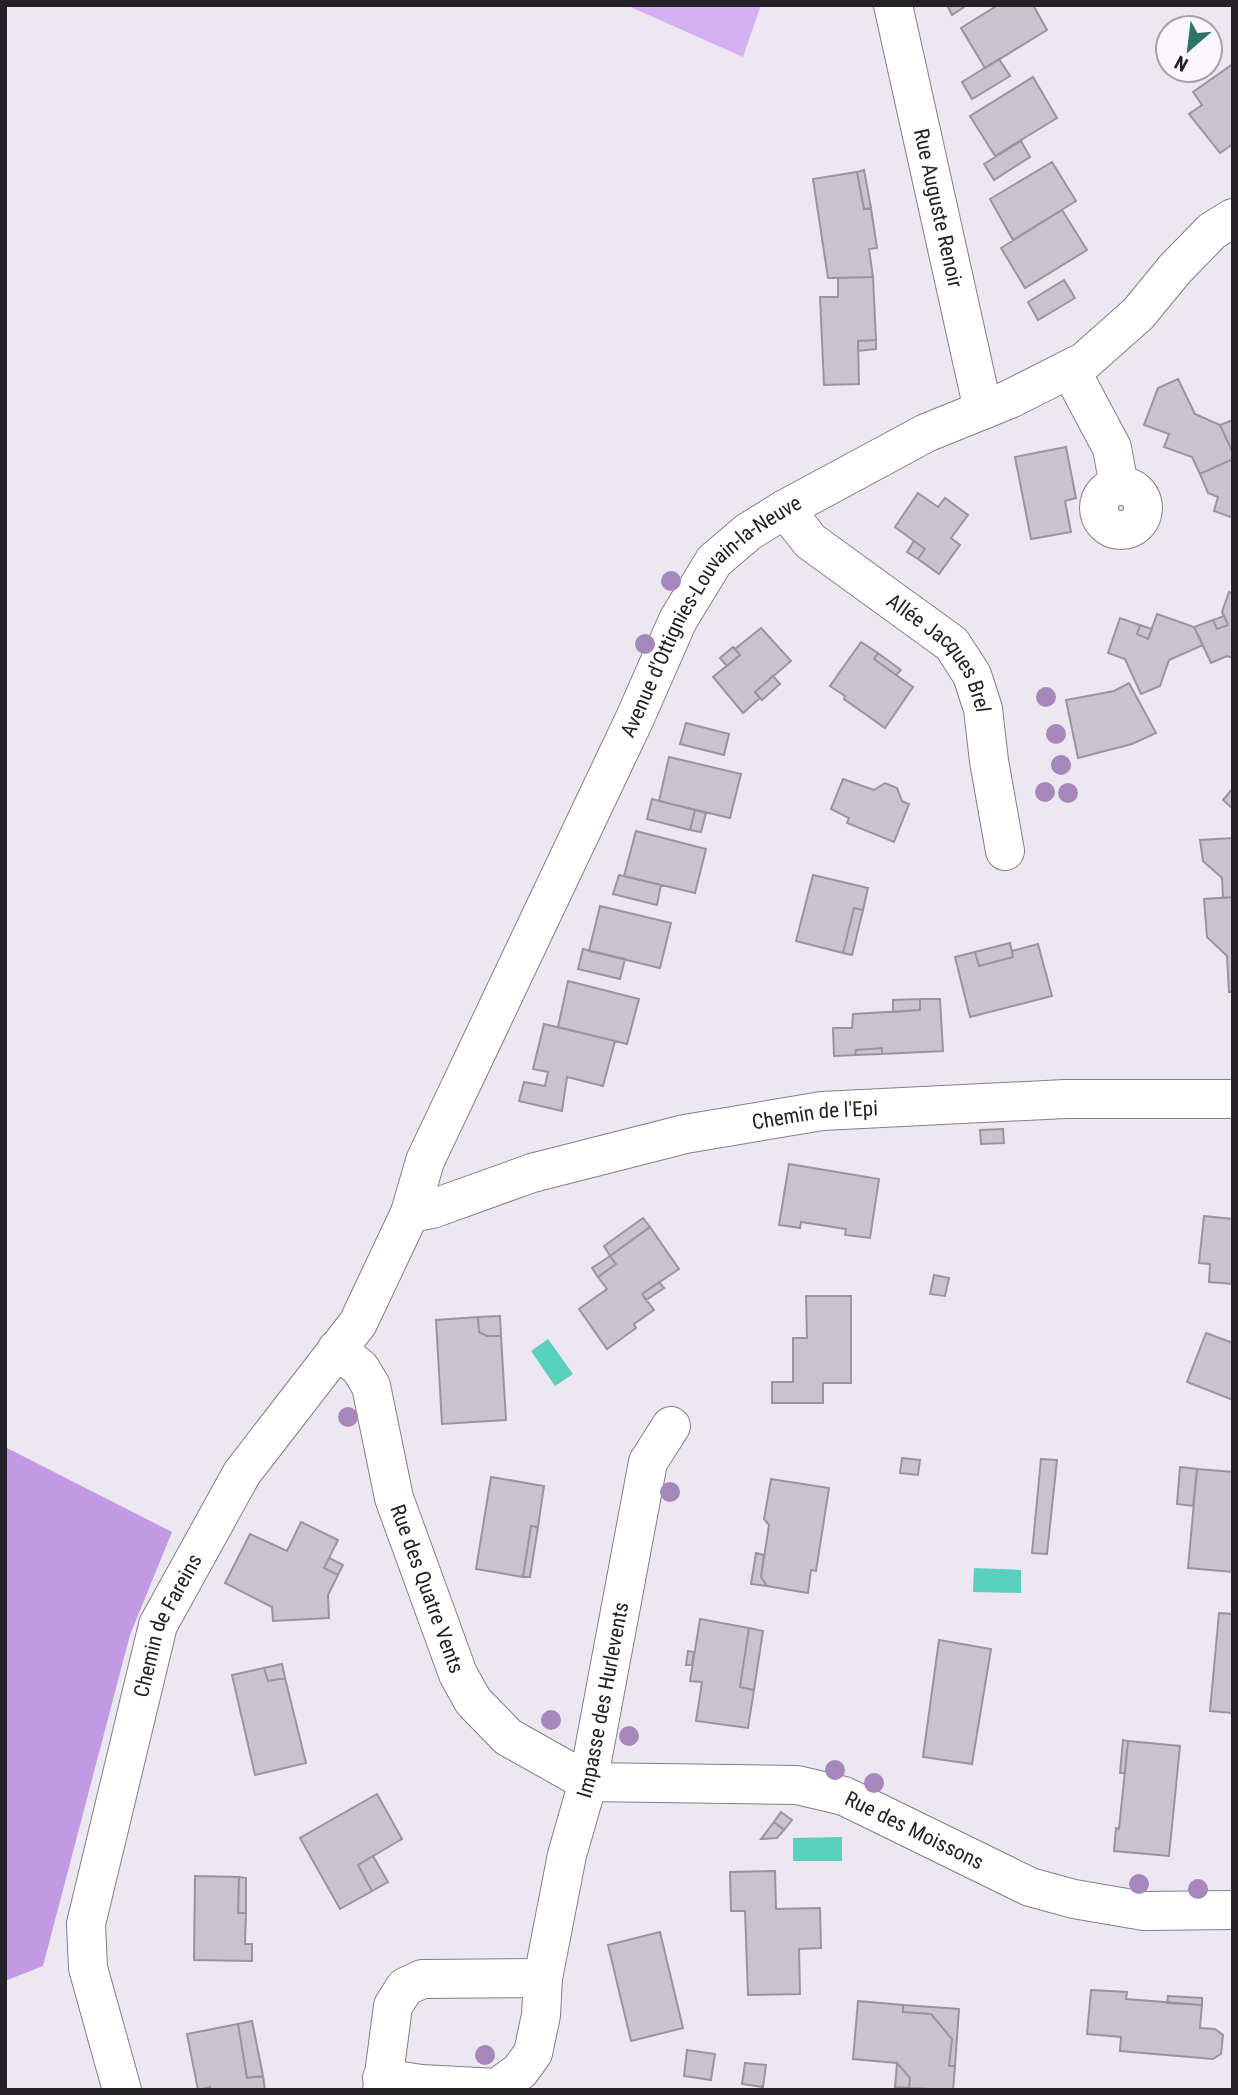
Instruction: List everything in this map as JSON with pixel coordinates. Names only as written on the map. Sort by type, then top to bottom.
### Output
[{"type":"street","name":"Rue Auguste Renoir","points":[[893,5],[983,410]]},
{"type":"street","name":"Avenue d'Ottignies-Louvain-la-Neuve","points":[[410,1213],[425,1161],[635,718],[678,620],[715,561],[748,532],[785,509],[926,433],[983,410],[1085,361],[1138,314],[1175,269],[1212,232],[1233,218]]},
{"type":"street","points":[[1070,369],[1112,448],[1119,486]]},
{"type":"street","name":"Allée Jacques Brel","points":[[785,509],[810,541],[952,644],[959,654],[972,675],[983,709],[1005,851]]},
{"type":"street","name":"Chemin de l'Epi","points":[[410,1213],[432,1209],[532,1173],[685,1134],[822,1111],[1065,1099],[1233,1099]]},
{"type":"street","name":"Chemin de Fareins","points":[[122,2090],[88,1968],[86,1924],[158,1625],[242,1473],[358,1322],[410,1213]]},
{"type":"street","name":"Rue des Quatre Vents","points":[[337,1349],[360,1368],[371,1386],[394,1498],[458,1674],[473,1701],[508,1737],[588,1782]]},
{"type":"street","name":"Impasse des Hurlevents","points":[[543,1978],[422,1979],[405,1987],[393,2006],[382,2084],[497,2088],[520,2071],[533,2053],[541,2015],[543,1978],[567,1855],[588,1782],[648,1461],[671,1426]]},
{"type":"street","name":"Rue des Moissons","points":[[588,1782],[797,1785],[844,1796],[895,1819],[1023,1885],[1074,1899],[1144,1911],[1233,1910]]},
{"type":"shaded area","points":[[626,5],[761,5],[743,57]]},
{"type":"shaded area","points":[[548,1339],[573,1374],[555,1386],[531,1351]]},
{"type":"shaded area","points":[[5,1447],[172,1532],[130,1635],[43,1966],[5,1981]]},
{"type":"shaded area","points":[[974,1568],[1021,1570],[1021,1593],[973,1592]]},
{"type":"shaded area","points":[[842,1837],[842,1861],[793,1861],[793,1838]]},
{"type":"building","points":[[947,5],[967,5],[952,15]]},
{"type":"building","points":[[998,5],[1033,5],[1047,30],[985,68],[961,28]]},
{"type":"building","points":[[999,59],[1010,76],[972,99],[962,82]]},
{"type":"building","points":[[1233,64],[1233,144],[1220,153],[1189,114],[1202,105],[1193,92],[1204,84],[1224,84],[1224,70]]},
{"type":"building","points":[[1033,77],[1057,118],[995,156],[970,116]]},
{"type":"building","points":[[1021,141],[1030,157],[994,180],[984,164]]},
{"type":"building","points":[[1052,162],[1076,201],[1013,240],[990,199]]},
{"type":"building","points":[[864,170],[871,208],[864,209],[857,172]]},
{"type":"building","points":[[857,172],[864,209],[871,208],[877,248],[869,249],[873,277],[828,278],[813,179]]},
{"type":"building","points":[[1062,210],[1087,250],[1025,288],[1001,248]]},
{"type":"building","points":[[873,277],[876,340],[858,341],[859,384],[824,385],[820,297],[838,297],[838,278]]},
{"type":"building","points":[[1064,280],[1075,298],[1038,320],[1028,302]]},
{"type":"building","points":[[876,340],[876,349],[858,351],[858,341]]},
{"type":"building","points":[[1178,379],[1195,414],[1220,425],[1233,453],[1233,459],[1200,474],[1192,457],[1164,447],[1169,434],[1144,425],[1158,388]]},
{"type":"building","points":[[1233,420],[1233,453],[1220,425]]},
{"type":"building","points":[[1066,447],[1076,498],[1065,501],[1071,532],[1031,539],[1015,457]]},
{"type":"building","points":[[1233,459],[1233,518],[1214,511],[1218,497],[1208,493],[1200,474]]},
{"type":"building","points":[[918,493],[938,507],[945,498],[968,515],[951,538],[960,545],[939,574],[918,559],[925,549],[895,527]]},
{"type":"building","points":[[914,541],[925,549],[918,559],[907,552]]},
{"type":"building","points":[[1229,592],[1233,594],[1233,658],[1227,656],[1211,663],[1194,627],[1213,620],[1217,629],[1228,625],[1222,612]]},
{"type":"building","points":[[1157,614],[1194,627],[1203,645],[1169,660],[1160,686],[1141,694],[1125,659],[1108,653],[1120,618],[1140,625],[1137,634],[1148,639]]},
{"type":"building","points":[[1224,616],[1228,625],[1217,629],[1213,620]]},
{"type":"building","points":[[1140,625],[1152,629],[1148,639],[1137,634]]},
{"type":"building","points":[[761,628],[791,661],[755,692],[760,698],[743,713],[713,677],[740,655],[735,649]]},
{"type":"building","points":[[861,642],[878,653],[874,659],[913,687],[885,728],[830,686]]},
{"type":"building","points":[[733,647],[740,655],[727,666],[720,658]]},
{"type":"building","points":[[878,653],[901,670],[896,675],[874,659]]},
{"type":"building","points":[[773,676],[780,684],[762,700],[755,692]]},
{"type":"building","points":[[1129,683],[1156,733],[1132,744],[1078,758],[1066,700],[1114,691]]},
{"type":"building","points":[[686,723],[729,734],[724,755],[680,744]]},
{"type":"building","points":[[669,757],[741,774],[730,818],[659,801]]},
{"type":"building","points":[[843,779],[874,790],[885,783],[897,788],[902,801],[909,804],[894,842],[847,823],[849,818],[831,809]]},
{"type":"building","points":[[1233,788],[1233,809],[1223,800]]},
{"type":"building","points":[[652,799],[695,810],[690,830],[647,819]]},
{"type":"building","points":[[695,810],[706,813],[701,832],[690,830]]},
{"type":"building","points":[[636,831],[706,849],[695,893],[624,876]]},
{"type":"building","points":[[1233,838],[1233,897],[1223,898],[1222,878],[1203,861],[1200,840]]},
{"type":"building","points":[[619,875],[661,885],[657,905],[613,894]]},
{"type":"building","points":[[813,875],[868,888],[863,910],[854,908],[843,953],[796,941]]},
{"type":"building","points":[[1233,897],[1233,992],[1229,992],[1227,956],[1207,937],[1204,899]]},
{"type":"building","points":[[600,906],[671,923],[660,968],[589,951]]},
{"type":"building","points":[[854,908],[863,910],[852,955],[843,953]]},
{"type":"building","points":[[1010,943],[1013,957],[979,966],[975,952]]},
{"type":"building","points":[[1038,944],[1052,996],[970,1017],[955,957],[975,952],[979,966],[1013,957],[1012,951]]},
{"type":"building","points":[[583,949],[625,959],[620,979],[578,969]]},
{"type":"building","points":[[568,981],[639,999],[627,1044],[558,1027]]},
{"type":"building","points":[[920,999],[940,999],[943,1051],[882,1054],[882,1048],[856,1050],[855,1055],[834,1056],[833,1028],[852,1028],[853,1014],[920,1010]]},
{"type":"building","points":[[920,999],[920,1010],[893,1012],[893,1000]]},
{"type":"building","points":[[544,1024],[615,1041],[603,1086],[567,1077],[562,1111],[519,1101],[524,1082],[545,1086],[548,1072],[533,1069]]},
{"type":"building","points":[[882,1048],[882,1054],[855,1055],[856,1050]]},
{"type":"building","points":[[1003,1129],[1004,1143],[981,1144],[980,1130]]},
{"type":"building","points":[[789,1164],[879,1179],[870,1238],[845,1235],[846,1229],[801,1222],[800,1228],[779,1225]]},
{"type":"building","points":[[1204,1216],[1233,1219],[1233,1284],[1209,1282],[1210,1264],[1199,1263]]},
{"type":"building","points":[[643,1218],[650,1227],[610,1256],[604,1246]]},
{"type":"building","points":[[650,1227],[679,1269],[642,1294],[654,1310],[634,1324],[636,1328],[607,1349],[579,1309],[607,1289],[598,1277],[616,1264],[610,1256]]},
{"type":"building","points":[[610,1256],[616,1264],[598,1277],[592,1268]]},
{"type":"building","points":[[934,1275],[949,1278],[945,1296],[930,1294]]},
{"type":"building","points":[[659,1282],[664,1288],[646,1300],[642,1294]]},
{"type":"building","points":[[806,1296],[851,1296],[851,1383],[823,1383],[823,1403],[772,1403],[772,1382],[793,1382],[793,1338],[807,1338]]},
{"type":"building","points":[[500,1316],[501,1336],[487,1336],[479,1332],[478,1317]]},
{"type":"building","points":[[478,1317],[479,1332],[487,1336],[501,1336],[506,1420],[442,1424],[436,1320]]},
{"type":"building","points":[[1206,1333],[1233,1343],[1233,1400],[1187,1382]]},
{"type":"building","points":[[902,1458],[920,1460],[918,1475],[900,1473]]},
{"type":"building","points":[[1041,1459],[1057,1460],[1047,1554],[1032,1553]]},
{"type":"building","points":[[1180,1467],[1197,1469],[1193,1506],[1177,1504]]},
{"type":"building","points":[[1197,1469],[1233,1472],[1233,1572],[1188,1568]]},
{"type":"building","points":[[491,1477],[544,1486],[538,1527],[531,1526],[523,1577],[476,1569]]},
{"type":"building","points":[[771,1479],[829,1488],[816,1571],[811,1570],[808,1593],[767,1586],[761,1577],[769,1525],[764,1519]]},
{"type":"building","points":[[301,1522],[338,1540],[324,1568],[338,1575],[328,1595],[329,1618],[273,1621],[272,1607],[225,1583],[250,1534],[287,1551]]},
{"type":"building","points":[[531,1526],[538,1527],[530,1577],[523,1577]]},
{"type":"building","points":[[756,1553],[764,1555],[761,1577],[767,1586],[751,1584]]},
{"type":"building","points":[[329,1558],[343,1565],[338,1575],[324,1568]]},
{"type":"building","points":[[1219,1613],[1233,1614],[1233,1713],[1210,1711]]},
{"type":"building","points":[[700,1619],[749,1628],[740,1687],[754,1690],[748,1728],[696,1721],[702,1682],[690,1681]]},
{"type":"building","points":[[749,1628],[763,1631],[754,1690],[740,1687]]},
{"type":"building","points":[[939,1640],[991,1649],[972,1764],[923,1757]]},
{"type":"building","points":[[688,1651],[694,1652],[692,1665],[686,1665]]},
{"type":"building","points":[[282,1664],[285,1678],[268,1681],[264,1668]]},
{"type":"building","points":[[264,1668],[268,1681],[285,1678],[306,1763],[255,1775],[232,1675]]},
{"type":"building","points":[[1123,1740],[1128,1741],[1125,1773],[1120,1773]]},
{"type":"building","points":[[1128,1741],[1180,1746],[1169,1856],[1114,1851],[1116,1828],[1119,1829]]},
{"type":"building","points":[[377,1794],[402,1839],[358,1865],[372,1891],[340,1909],[300,1838]]},
{"type":"building","points":[[781,1812],[792,1820],[784,1830],[774,1822]]},
{"type":"building","points":[[774,1822],[784,1830],[777,1838],[761,1839]]},
{"type":"building","points":[[373,1856],[388,1882],[372,1891],[358,1865]]},
{"type":"building","points":[[775,1871],[776,1909],[820,1908],[821,1948],[799,1949],[800,1994],[748,1995],[745,1911],[731,1911],[730,1872]]},
{"type":"building","points":[[195,1876],[239,1877],[238,1913],[246,1913],[245,1944],[252,1944],[252,1961],[194,1960]]},
{"type":"building","points":[[239,1877],[246,1878],[246,1913],[238,1913]]},
{"type":"building","points":[[660,1932],[683,2028],[631,2041],[608,1945]]},
{"type":"building","points":[[1091,1990],[1127,1992],[1126,1999],[1202,2005],[1200,2028],[1215,2029],[1223,2035],[1221,2054],[1213,2059],[1120,2051],[1121,2037],[1087,2034]]},
{"type":"building","points":[[1168,1996],[1202,1998],[1202,2005],[1167,2003]]},
{"type":"building","points":[[858,2001],[903,2005],[903,2012],[931,2014],[952,2039],[949,2066],[955,2066],[953,2090],[909,2088],[910,2078],[897,2063],[853,2059]]},
{"type":"building","points":[[903,2005],[959,2009],[955,2066],[949,2066],[952,2039],[931,2014],[903,2012]]},
{"type":"building","points":[[252,2021],[263,2076],[247,2078],[238,2024]]},
{"type":"building","points":[[238,2024],[247,2078],[263,2076],[265,2090],[210,2090],[210,2087],[198,2090],[187,2034]]},
{"type":"building","points":[[687,2050],[715,2054],[711,2080],[684,2076]]},
{"type":"building","points":[[745,2063],[766,2065],[763,2087],[742,2084]]},
{"type":"building","points":[[897,2063],[910,2078],[909,2088],[895,2087]]}]
